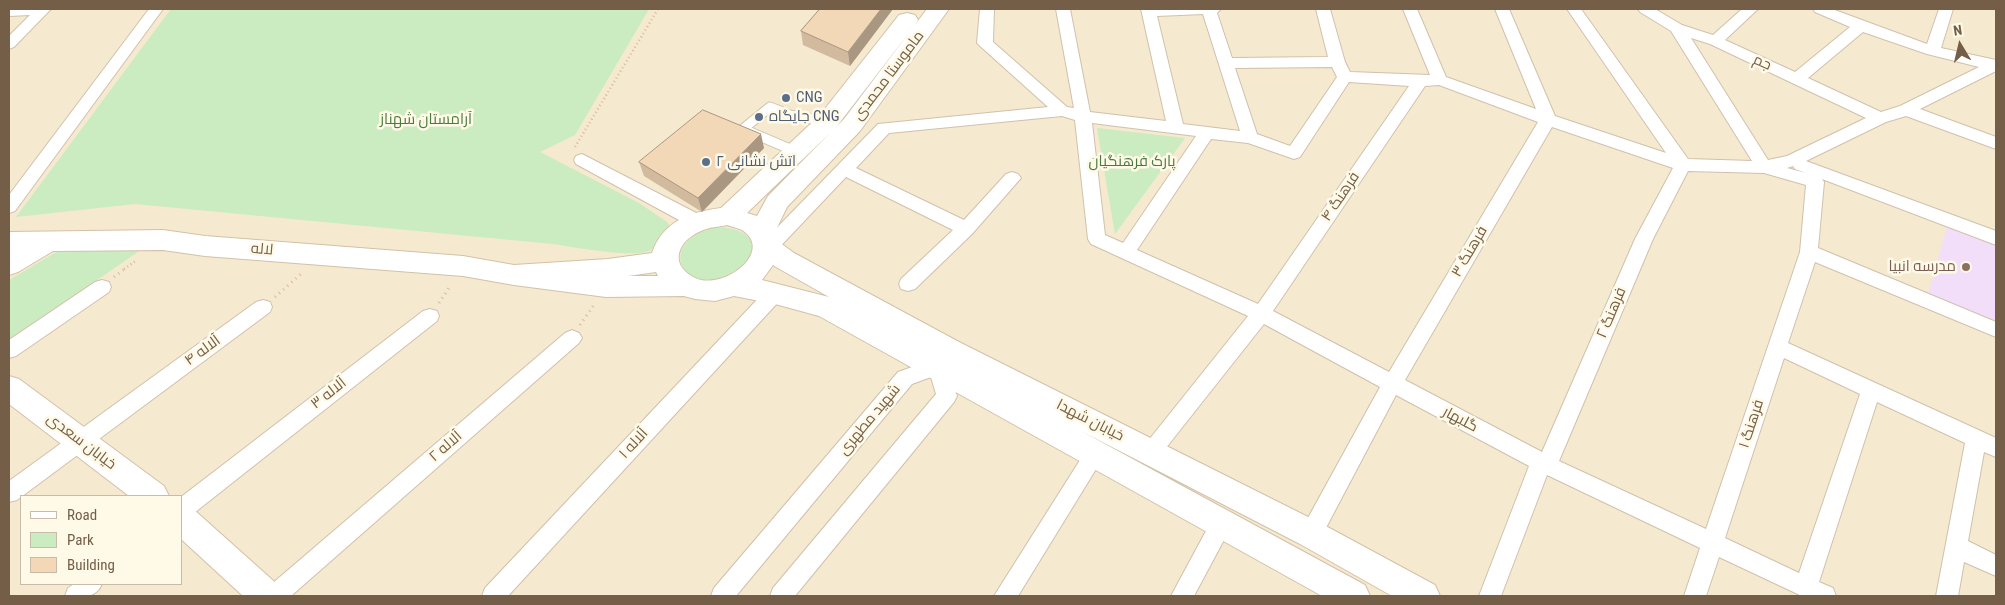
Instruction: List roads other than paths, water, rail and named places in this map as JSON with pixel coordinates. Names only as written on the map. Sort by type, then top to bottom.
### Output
[{"type":"main road","name":"ماموستا محمدی","points":[[728,216],[828,122],[916,9]]},
{"type":"main road","name":"ماموستا محمدی","points":[[765,240],[777,202],[862,112],[938,9]]},
{"type":"main road","points":[[514,276],[606,288],[683,286],[699,290],[716,290],[734,286],[754,273],[761,265],[767,247],[765,240],[748,221],[728,216],[696,222],[683,229],[673,238],[666,249],[665,261],[667,271],[683,286]]},
{"type":"main road","name":"لاله","points":[[9,242],[163,240],[463,266],[514,276]]},
{"type":"main road","name":"خیابان شهدا","points":[[765,240],[785,260],[1094,455],[1353,596]]},
{"type":"main road","points":[[9,266],[50,241]]},
{"type":"main road","points":[[514,276],[608,269],[665,261]]},
{"type":"main road","name":"خیابان شهدا","points":[[734,286],[775,293],[827,307],[943,358],[1151,452],[1311,534],[1423,596]]},
{"type":"main road","name":"خیابان سعدی","points":[[9,388],[152,495]]},
{"type":"main road","points":[[182,519],[266,596]]},
{"type":"street","points":[[9,12],[44,9]]},
{"type":"street","points":[[9,44],[44,9]]},
{"type":"street","points":[[9,207],[156,9]]},
{"type":"street","points":[[987,9],[985,43],[1062,111]]},
{"type":"street","points":[[1063,9],[1083,116],[1097,239]]},
{"type":"street","points":[[1176,128],[1148,10],[1212,9],[1226,63],[1250,138]]},
{"type":"street","points":[[1323,9],[1337,62],[1346,77]]},
{"type":"street","points":[[1410,9],[1440,80]]},
{"type":"street","points":[[1502,9],[1548,120]]},
{"type":"street","points":[[1574,9],[1683,165]]},
{"type":"street","name":"جم","points":[[1645,9],[1676,28],[1715,42],[1880,118]]},
{"type":"street","points":[[1715,42],[1751,9]]},
{"type":"street","points":[[1820,9],[1854,19],[1932,51],[1996,66]]},
{"type":"street","points":[[1932,51],[1946,9]]},
{"type":"street","points":[[1798,79],[1854,19]]},
{"type":"street","points":[[1676,28],[1764,167]]},
{"type":"street","points":[[1226,63],[1337,62]]},
{"type":"street","points":[[1346,77],[1420,81],[1440,80],[1548,120],[1683,165],[1764,167],[1791,161],[1880,118],[1906,110],[1996,66]]},
{"type":"street","points":[[765,240],[844,169],[884,128],[1062,111],[1083,116],[1250,138],[1294,153],[1346,77]]},
{"type":"street","name":"فرهنگ ۴","points":[[1261,314],[1420,81]]},
{"type":"street","points":[[1906,110],[1996,143]]},
{"type":"street","name":"فرهنگ ۳","points":[[1311,534],[1392,384],[1548,120]]},
{"type":"street","points":[[1126,252],[1208,131]]},
{"type":"street","points":[[582,160],[696,222]]},
{"type":"street","points":[[1791,161],[1996,238]]},
{"type":"street","name":"فرهنگ ۲","points":[[1490,596],[1544,463],[1644,239],[1683,165]]},
{"type":"street","name":"فرهنگ ۱","points":[[1696,596],[1809,252],[1815,182],[1764,167]]},
{"type":"street","points":[[844,169],[966,229]]},
{"type":"street","points":[[908,284],[966,229],[1012,178]]},
{"type":"street","name":"گلبهار","points":[[1097,239],[1261,314],[1544,463],[1825,596]]},
{"type":"street","points":[[1809,252],[1996,330]]},
{"type":"street","points":[[9,350],[102,287]]},
{"type":"street","name":"آلاله ۱","points":[[493,596],[775,293]]},
{"type":"street","name":"آلاله ۴","points":[[9,493],[263,307]]},
{"type":"street","points":[[1151,452],[1261,314]]},
{"type":"street","name":"آلاله ۳","points":[[182,509],[430,316]]},
{"type":"street","name":"آلاله ۲","points":[[275,596],[572,338]]},
{"type":"street","points":[[1778,347],[1996,448]]},
{"type":"street","points":[[781,596],[946,396],[943,358]]},
{"type":"street","name":"شهید مطهری","points":[[722,596],[904,378],[943,358]]},
{"type":"street","points":[[1806,586],[1871,390]]},
{"type":"street","points":[[1947,596],[1976,438]]},
{"type":"street","points":[[1005,596],[1094,455]]},
{"type":"street","points":[[1182,596],[1222,524]]},
{"type":"street","points":[[1955,546],[1996,566]]},
{"type":"street","points":[[76,596],[90,585]]},
{"type":"lane","points":[[797,152],[743,129],[770,107],[790,115],[828,122]]},
{"type":"place","name":"CNG","points":[[786,98]]},
{"type":"place","name":"جایگاه CNG","points":[[759,117]]},
{"type":"place","name":"اتش نشانی ۲","points":[[706,162]]},
{"type":"place","name":"مدرسه انبیا","points":[[1966,267]]},
{"type":"park label","name":"آرامستان شهناز","points":[[426,120]]},
{"type":"park label","name":"پارک فرهنگیان","points":[[1132,162]]}]
